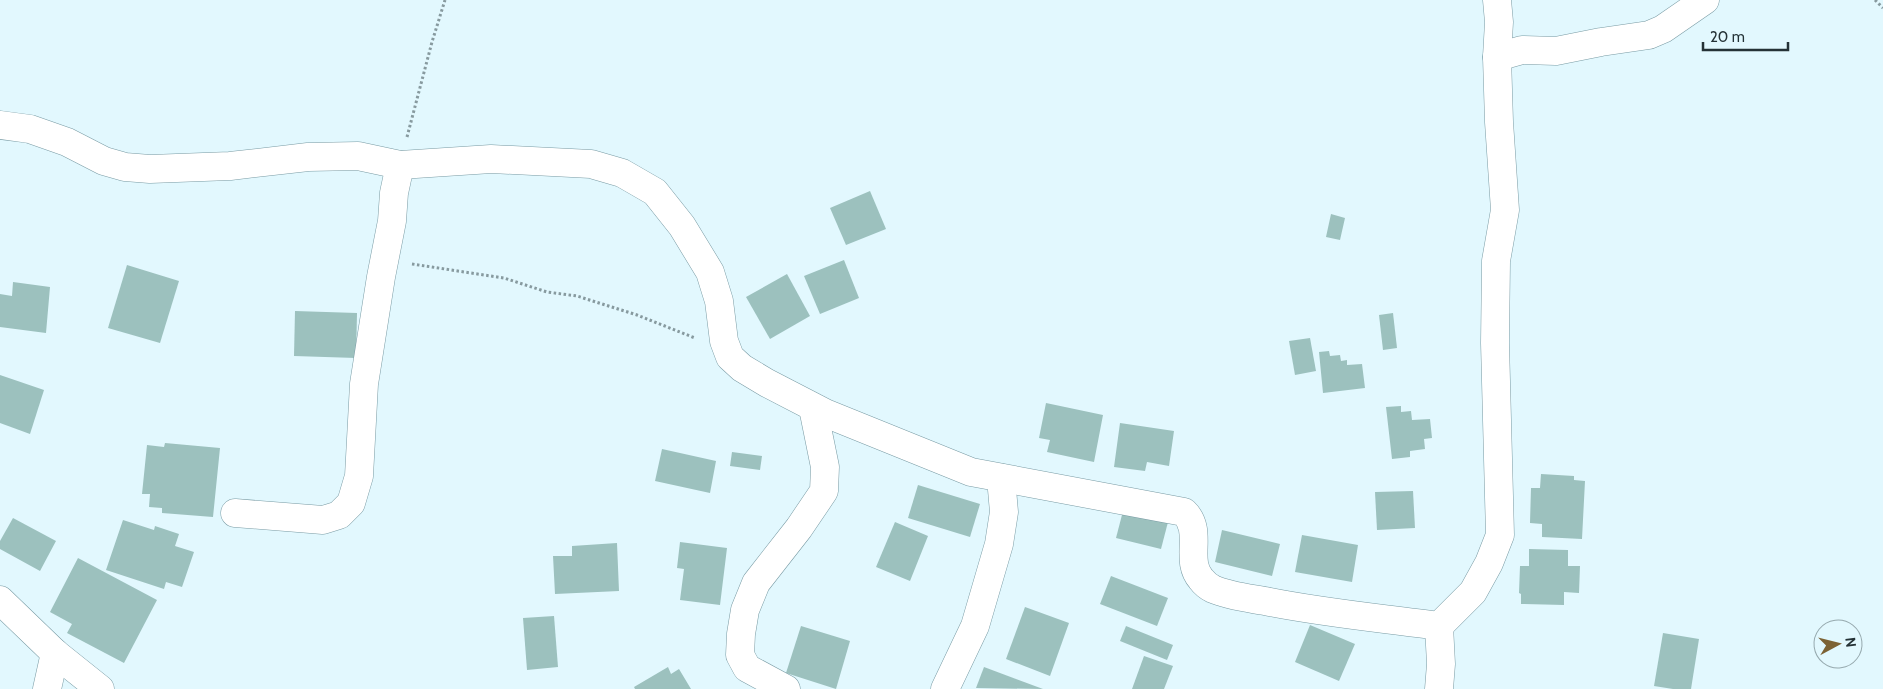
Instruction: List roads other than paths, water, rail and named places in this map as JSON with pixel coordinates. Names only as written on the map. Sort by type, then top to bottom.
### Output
[{"type":"street","points":[[1441,688],[1439,626],[1473,592],[1489,563],[1500,535],[1495,343],[1496,261],[1505,210],[1499,122],[1497,57],[1499,22],[1497,0]]},
{"type":"street","points":[[1497,57],[1522,50],[1556,51],[1649,35],[1663,29],[1705,0]]},
{"type":"street","points":[[0,125],[30,129],[67,142],[104,161],[125,167],[150,170],[230,166],[308,157],[358,156],[400,165],[491,159],[591,164],[622,173],[655,192],[682,226],[710,272],[719,301],[724,341],[730,357],[742,368],[767,383],[813,408],[971,472],[1184,512],[1192,522],[1195,535],[1194,559],[1196,571],[1202,580],[1212,588],[1238,596],[1297,608],[1439,626]]},
{"type":"street","points":[[235,513],[323,520],[339,515],[351,503],[359,476],[364,384],[400,165]]},
{"type":"street","points":[[786,689],[747,668],[740,655],[741,634],[746,610],[756,583],[799,528],[824,491],[825,467],[813,408]]},
{"type":"street","points":[[945,689],[975,626],[999,544],[1004,512],[1001,478]]},
{"type":"street","points":[[0,600],[55,653],[100,689]]},
{"type":"street","points":[[47,689],[55,653]]}]
